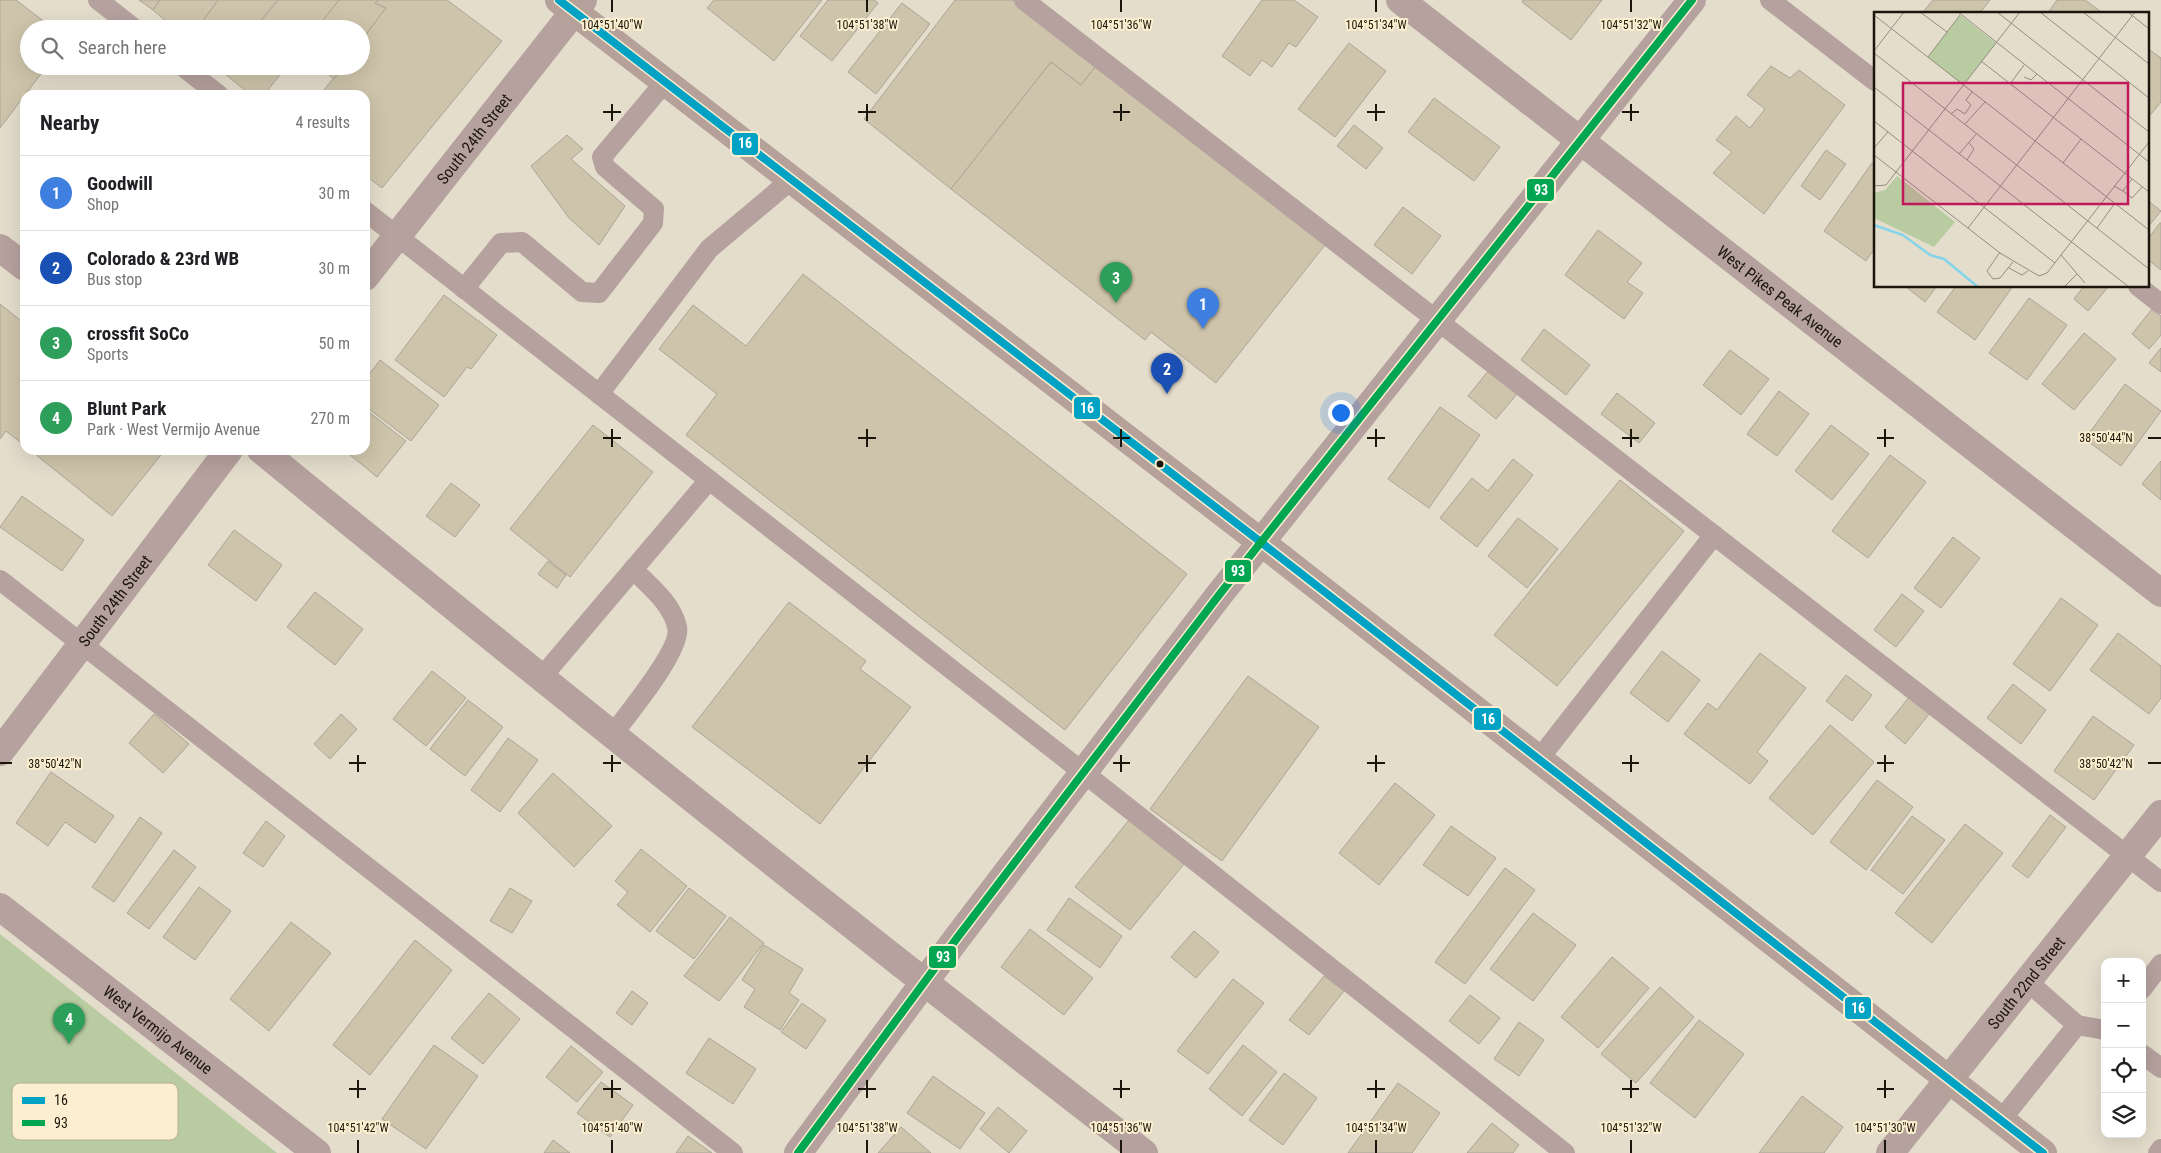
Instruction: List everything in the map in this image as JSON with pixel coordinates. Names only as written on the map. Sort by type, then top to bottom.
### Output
[{"type":"main road","points":[[572,4],[664,82],[1262,542],[1949,1079],[2037,1151]]},
{"type":"street","name":"West Pikes Peak Avenue","points":[[1400,0],[2161,593]]},
{"type":"street","points":[[798,1153],[924,983],[1219,595],[1692,0]]},
{"type":"street","name":"South 24th Street","points":[[370,271],[572,4]]},
{"type":"street","points":[[0,248],[20,263]]},
{"type":"street","name":"South 24th Street","points":[[0,752],[225,455]]},
{"type":"street","points":[[267,455],[541,678],[924,983],[1144,1153]]},
{"type":"street","name":"South 22nd Street","points":[[1890,1153],[2161,814]]},
{"type":"street","name":"West Vermijo Avenue","points":[[0,907],[317,1153]]},
{"type":"lane","points":[[98,0],[124,20]]},
{"type":"lane","points":[[1025,0],[2161,882]]},
{"type":"lane","points":[[1770,0],[1874,80]]},
{"type":"lane","points":[[193,75],[212,90]]},
{"type":"lane","points":[[464,289],[501,243],[522,242],[582,292],[598,294],[653,223],[654,209],[605,167],[602,158],[664,82]]},
{"type":"lane","points":[[599,394],[708,250],[792,180]]},
{"type":"lane","points":[[370,215],[1084,773],[1565,1153]]},
{"type":"lane","points":[[2141,288],[2161,304]]},
{"type":"lane","points":[[541,678],[709,480]]},
{"type":"lane","points":[[1538,759],[1714,536]]},
{"type":"lane","points":[[613,734],[672,652],[678,629],[670,609],[633,569]]},
{"type":"lane","points":[[0,580],[733,1153]]},
{"type":"lane","points":[[2146,984],[2161,964]]},
{"type":"lane","points":[[2027,982],[2078,1025],[2101,1029]]},
{"type":"lane","points":[[2001,1120],[2078,1025]]},
{"type":"lane","points":[[2146,1057],[2161,1068]]},
{"type":"lane","points":[[2158,1153],[2161,1148]]},
{"type":"green space","points":[[0,934],[277,1153],[0,1153]]},
{"type":"building","points":[[0,0],[16,0],[42,20],[20,20],[20,75],[40,75],[29,90],[20,90],[20,102],[0,128]]},
{"type":"building","points":[[139,0],[160,0],[153,10]]},
{"type":"building","points":[[160,0],[218,0],[204,20],[165,20],[153,10]]},
{"type":"building","points":[[218,0],[278,0],[261,20],[204,20]]},
{"type":"building","points":[[278,0],[339,0],[323,20],[261,20]]},
{"type":"building","points":[[339,0],[378,0],[375,3],[386,8],[370,29],[370,20],[323,20]]},
{"type":"building","points":[[378,0],[447,0],[502,41],[382,188],[370,179],[370,90],[324,90],[336,75],[370,75],[370,29],[386,8],[375,3]]},
{"type":"building","points":[[714,0],[822,0],[774,61],[707,8]]},
{"type":"building","points":[[828,0],[874,0],[878,3],[832,61],[800,36]]},
{"type":"building","points":[[955,0],[1013,0],[1096,66],[1081,85],[1051,62],[951,189],[864,119]]},
{"type":"building","points":[[1262,0],[1294,0],[1318,17],[1296,47],[1289,43],[1272,67],[1262,60],[1250,76],[1222,56]]},
{"type":"building","points":[[1523,0],[1602,0],[1571,40],[1522,2]]},
{"type":"building","points":[[1933,0],[1990,0],[1981,12],[1923,12]]},
{"type":"building","points":[[2057,0],[2085,0],[2100,11],[2099,12],[2048,12]]},
{"type":"building","points":[[902,3],[930,24],[876,94],[848,72]]},
{"type":"building","points":[[1349,43],[1386,71],[1335,137],[1298,109]]},
{"type":"building","points":[[2148,49],[2161,58],[2161,102],[2148,118]]},
{"type":"building","points":[[1051,62],[1081,85],[1096,66],[1325,245],[1216,383],[1151,332],[1145,340],[951,189]]},
{"type":"building","points":[[1771,66],[1790,78],[1799,70],[1845,105],[1764,214],[1713,173],[1732,152],[1716,140],[1736,116],[1750,128],[1765,109],[1747,95]]},
{"type":"building","points":[[226,75],[280,75],[268,90],[245,90]]},
{"type":"building","points":[[1434,98],[1500,147],[1474,181],[1408,132]]},
{"type":"building","points":[[1354,125],[1383,148],[1366,169],[1337,146]]},
{"type":"building","points":[[567,135],[583,149],[571,159],[625,206],[599,245],[569,218],[531,166]]},
{"type":"building","points":[[1826,150],[1846,164],[1820,200],[1801,186]]},
{"type":"building","points":[[1872,163],[1874,164],[1874,249],[1866,261],[1824,231]]},
{"type":"building","points":[[2148,201],[2161,211],[2148,227]]},
{"type":"building","points":[[1403,207],[1441,236],[1412,274],[1374,245]]},
{"type":"building","points":[[2161,223],[2161,270],[2148,260],[2148,239]]},
{"type":"building","points":[[1598,230],[1642,263],[1627,282],[1643,293],[1624,319],[1565,275]]},
{"type":"building","points":[[803,274],[1187,574],[1065,730],[686,435],[717,394],[659,349],[693,305],[746,346]]},
{"type":"building","points":[[1908,288],[1936,288],[1925,302]]},
{"type":"building","points":[[1955,288],[2012,288],[1975,340],[1937,312]]},
{"type":"building","points":[[2082,288],[2107,288],[2088,311],[2074,299]]},
{"type":"building","points":[[444,295],[497,335],[471,369],[467,367],[444,397],[395,360]]},
{"type":"building","points":[[2029,298],[2067,325],[2027,380],[1989,353]]},
{"type":"building","points":[[0,304],[20,320],[20,442],[6,431],[0,439]]},
{"type":"building","points":[[2152,309],[2161,316],[2161,335],[2149,349],[2132,334]]},
{"type":"building","points":[[1544,329],[1590,365],[1566,395],[1521,360]]},
{"type":"building","points":[[2084,333],[2116,359],[2074,410],[2042,384]]},
{"type":"building","points":[[2161,348],[2161,372],[2149,363]]},
{"type":"building","points":[[1730,350],[1769,379],[1741,415],[1703,385]]},
{"type":"building","points":[[380,360],[439,405],[411,441],[370,410],[370,373]]},
{"type":"building","points":[[1489,370],[1517,394],[1496,419],[1468,396]]},
{"type":"building","points":[[2125,384],[2161,411],[2121,466],[2085,439]]},
{"type":"building","points":[[1779,391],[1809,414],[1777,456],[1747,434]]},
{"type":"building","points":[[1617,393],[1655,423],[1639,443],[1601,414]]},
{"type":"building","points":[[1440,407],[1480,435],[1429,508],[1388,479]]},
{"type":"building","points":[[370,413],[406,441],[377,477],[350,455],[370,455]]},
{"type":"building","points":[[593,425],[653,472],[570,577],[510,529]]},
{"type":"building","points":[[1831,425],[1869,454],[1832,500],[1795,471]]},
{"type":"building","points":[[36,455],[161,455],[112,516]]},
{"type":"building","points":[[1890,455],[1926,482],[1868,558],[1832,531]]},
{"type":"building","points":[[1513,459],[1533,475],[1477,547],[1440,518],[1472,478],[1488,491]]},
{"type":"building","points":[[2161,461],[2161,500],[2142,484]]},
{"type":"building","points":[[1620,480],[1684,531],[1557,686],[1494,635]]},
{"type":"building","points":[[451,483],[480,505],[455,537],[426,516]]},
{"type":"building","points":[[22,496],[84,540],[62,571],[0,527]]},
{"type":"building","points":[[1518,518],[1558,549],[1527,588],[1488,556]]},
{"type":"building","points":[[234,530],[282,565],[256,601],[208,565]]},
{"type":"building","points":[[1953,537],[1980,558],[1941,608],[1914,588]]},
{"type":"building","points":[[548,561],[566,575],[557,588],[538,574]]},
{"type":"building","points":[[315,592],[363,629],[335,665],[287,627]]},
{"type":"building","points":[[1902,594],[1924,611],[1896,647],[1874,630]]},
{"type":"building","points":[[2061,598],[2098,625],[2050,691],[2013,664]]},
{"type":"building","points":[[789,602],[866,661],[860,669],[911,707],[820,824],[692,727]]},
{"type":"building","points":[[2118,633],[2161,666],[2161,698],[2149,714],[2090,670]]},
{"type":"building","points":[[1662,651],[1700,680],[1668,722],[1630,693]]},
{"type":"building","points":[[1760,653],[1806,688],[1757,752],[1768,761],[1750,784],[1684,734],[1708,703],[1717,710]]},
{"type":"building","points":[[432,671],[466,698],[426,746],[393,719]]},
{"type":"building","points":[[1846,675],[1872,695],[1852,721],[1826,701]]},
{"type":"building","points":[[1248,676],[1319,727],[1222,861],[1150,809]]},
{"type":"building","points":[[2013,684],[2046,710],[2021,744],[1987,718]]},
{"type":"building","points":[[1910,696],[1930,713],[1905,744],[1885,727]]},
{"type":"building","points":[[468,700],[503,727],[465,776],[430,749]]},
{"type":"building","points":[[154,714],[189,744],[163,773],[129,743]]},
{"type":"building","points":[[341,714],[357,729],[330,759],[314,744]]},
{"type":"building","points":[[2093,716],[2134,745],[2094,800],[2054,771]]},
{"type":"building","points":[[1830,725],[1874,762],[1813,835],[1769,798]]},
{"type":"building","points":[[508,738],[538,760],[500,812],[471,790]]},
{"type":"building","points":[[51,772],[114,816],[95,843],[65,822],[48,846],[16,823]]},
{"type":"building","points":[[553,773],[612,826],[574,867],[518,813]]},
{"type":"building","points":[[1877,780],[1913,807],[1866,870],[1830,842]]},
{"type":"building","points":[[1395,783],[1435,815],[1379,885],[1339,853]]},
{"type":"building","points":[[2050,815],[2066,827],[2028,878],[2012,866]]},
{"type":"building","points":[[1912,816],[1945,840],[1903,894],[1871,870]]},
{"type":"building","points":[[140,817],[162,833],[114,902],[92,887]]},
{"type":"building","points":[[1129,820],[1184,864],[1130,930],[1075,887]]},
{"type":"building","points":[[266,821],[285,836],[263,867],[243,853]]},
{"type":"building","points":[[1965,824],[2003,853],[1932,943],[1895,913]]},
{"type":"building","points":[[1451,826],[1496,858],[1468,896],[1423,865]]},
{"type":"building","points":[[641,849],[687,886],[650,932],[617,905],[628,892],[615,881]]},
{"type":"building","points":[[174,850],[196,867],[149,929],[127,913]]},
{"type":"building","points":[[1505,868],[1535,890],[1465,984],[1435,962]]},
{"type":"building","points":[[199,887],[231,911],[195,960],[163,937]]},
{"type":"building","points":[[510,888],[532,901],[512,933],[490,921]]},
{"type":"building","points":[[689,888],[726,916],[694,959],[656,931]]},
{"type":"building","points":[[1069,898],[1122,936],[1100,968],[1047,930]]},
{"type":"building","points":[[1533,913],[1576,945],[1533,1001],[1490,969]]},
{"type":"building","points":[[730,917],[764,943],[719,1001],[684,976]]},
{"type":"building","points":[[291,922],[331,953],[269,1031],[230,999]]},
{"type":"building","points":[[1030,929],[1093,978],[1064,1015],[1001,967]]},
{"type":"building","points":[[1194,931],[1219,952],[1196,978],[1171,957]]},
{"type":"building","points":[[415,940],[452,970],[370,1075],[333,1045]]},
{"type":"building","points":[[764,945],[803,969],[789,993],[799,1000],[780,1030],[744,1007],[755,989],[742,980]]},
{"type":"building","points":[[1612,957],[1649,988],[1598,1048],[1561,1017]]},
{"type":"building","points":[[1324,976],[1344,991],[1309,1035],[1289,1020]]},
{"type":"building","points":[[1233,979],[1264,1003],[1208,1074],[1177,1051]]},
{"type":"building","points":[[1660,987],[1694,1017],[1636,1083],[1601,1054]]},
{"type":"building","points":[[632,991],[648,1003],[632,1025],[616,1013]]},
{"type":"building","points":[[489,993],[520,1019],[483,1064],[451,1038]]},
{"type":"building","points":[[1470,995],[1500,1018],[1479,1044],[1449,1021]]},
{"type":"building","points":[[802,1003],[826,1020],[806,1049],[781,1032]]},
{"type":"building","points":[[1699,1020],[1744,1054],[1695,1118],[1650,1083]]},
{"type":"building","points":[[1519,1022],[1544,1040],[1519,1076],[1494,1059]]},
{"type":"building","points":[[709,1038],[756,1069],[733,1104],[686,1073]]},
{"type":"building","points":[[434,1045],[478,1076],[426,1149],[382,1119]]},
{"type":"building","points":[[1243,1045],[1277,1072],[1242,1116],[1209,1089]]},
{"type":"building","points":[[571,1046],[603,1072],[577,1102],[546,1077]]},
{"type":"building","points":[[1284,1073],[1317,1098],[1283,1145],[1249,1120]]},
{"type":"building","points":[[933,1076],[985,1113],[960,1149],[907,1113]]},
{"type":"building","points":[[601,1082],[633,1105],[610,1137],[577,1113]]},
{"type":"building","points":[[1398,1083],[1440,1113],[1412,1153],[1348,1153]]},
{"type":"building","points":[[1802,1096],[1843,1127],[1824,1153],[1759,1153]]},
{"type":"building","points":[[998,1107],[1027,1131],[1009,1153],[980,1129]]},
{"type":"building","points":[[1492,1123],[1519,1145],[1513,1153],[1467,1153]]},
{"type":"building","points":[[901,1127],[931,1153],[878,1153]]},
{"type":"building","points":[[688,1136],[712,1153],[676,1153]]},
{"type":"building","points":[[553,1140],[570,1153],[544,1153]]},
{"type":"transit line","name":"16","points":[[559,0],[1262,543],[2043,1153]]},
{"type":"transit line","name":"93","points":[[798,1153],[957,938],[1219,595],[1692,0]]},
{"type":"place","name":"crossfit SoCo","points":[[1116,303]]},
{"type":"place","name":"Goodwill","points":[[1203,329]]},
{"type":"place","name":"Colorado & 23rd WB","points":[[1167,394]]},
{"type":"place","name":"Blunt Park","points":[[69,1044]]}]
